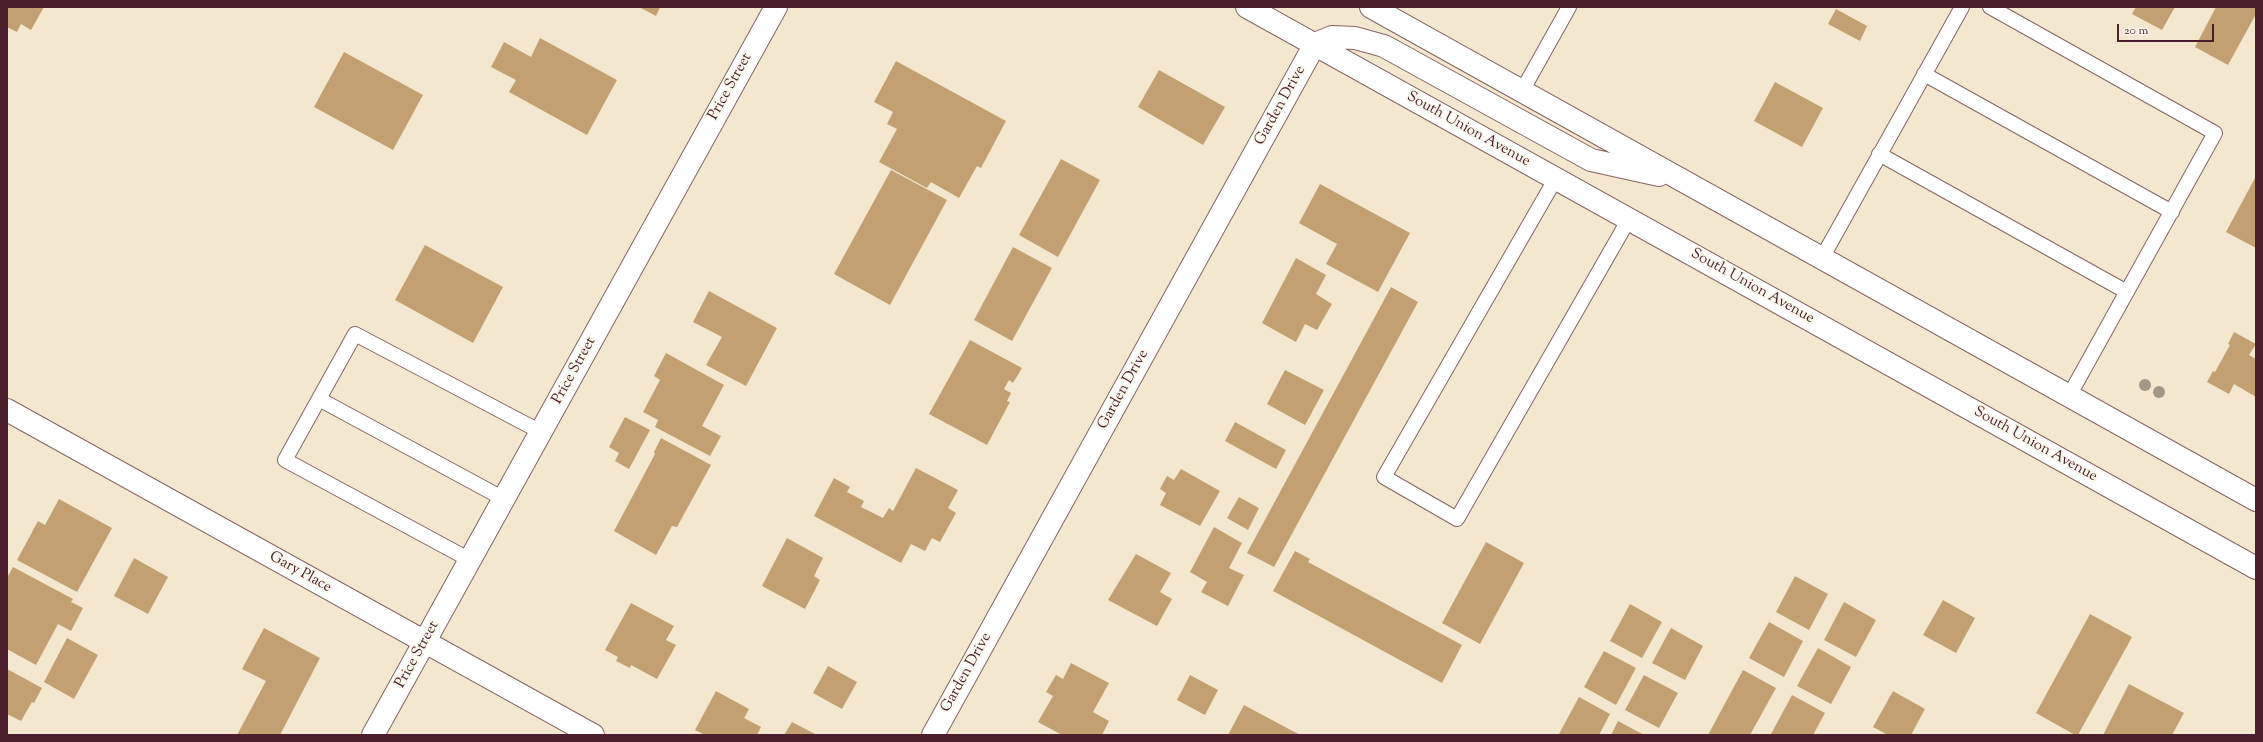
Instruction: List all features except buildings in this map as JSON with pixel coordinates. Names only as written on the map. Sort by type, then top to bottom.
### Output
[{"type":"main road","name":"Price Street","points":[[373,735],[776,7]]},
{"type":"main road","name":"South Union Avenue","points":[[1247,7],[2256,568]]},
{"type":"main road","points":[[1372,7],[2256,500]]},
{"type":"main road","points":[[1315,44],[1332,37],[1355,38],[1384,46],[1592,160],[1684,181]]},
{"type":"main road","name":"Garden Drive","points":[[933,735],[1315,44]]},
{"type":"main road","name":"Gary Place","points":[[8,413],[593,735]]},
{"type":"lane","points":[[1522,91],[1569,7]]},
{"type":"lane","points":[[1822,258],[1962,7]]},
{"type":"lane","points":[[1990,7],[2215,133],[2069,396]]},
{"type":"lane","points":[[1924,74],[2172,212]]},
{"type":"lane","points":[[1879,154],[2127,292]]},
{"type":"lane","points":[[1556,178],[1384,477],[1457,519],[1629,219]]},
{"type":"lane","points":[[470,560],[285,460],[355,334],[541,432]]},
{"type":"lane","points":[[319,399],[504,499]]}]
